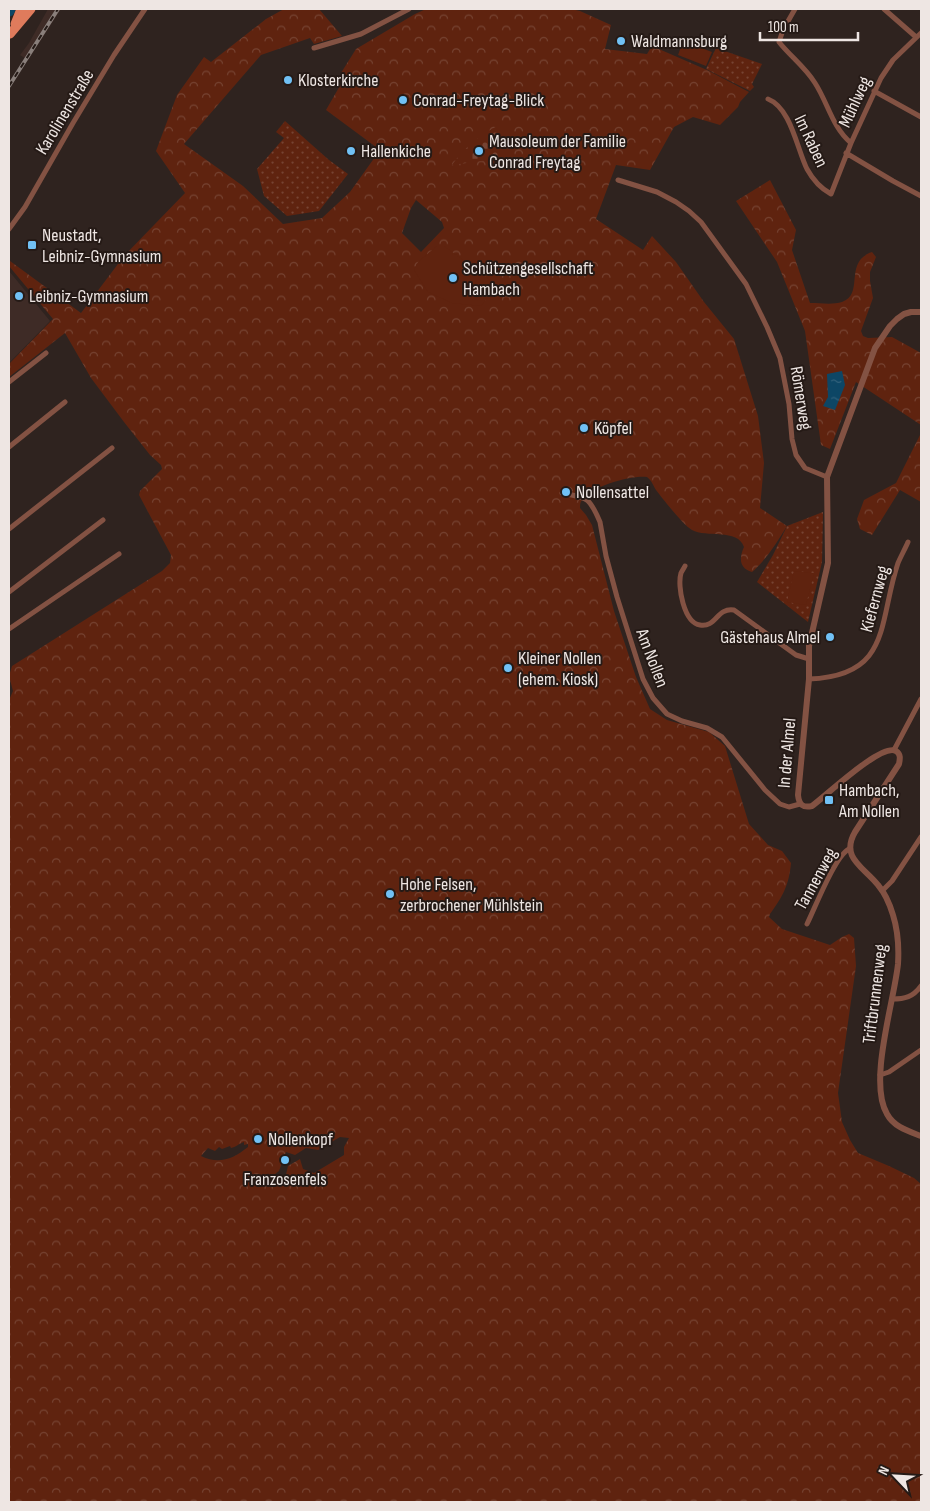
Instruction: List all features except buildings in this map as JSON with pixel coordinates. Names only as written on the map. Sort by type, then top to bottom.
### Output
[{"type":"main road","points":[[10,36],[21,9]]},
{"type":"main road","points":[[10,36],[31,9]]},
{"type":"street","name":"Karolinenstraße","points":[[9,229],[25,207],[114,55],[145,9]]},
{"type":"street","points":[[314,48],[361,34],[409,9]]},
{"type":"street","points":[[795,9],[783,30],[779,42],[811,77],[820,90],[839,132],[851,143]]},
{"type":"street","points":[[884,9],[916,37]]},
{"type":"street","name":"Mühlweg","points":[[831,194],[846,153],[874,91],[890,64],[921,33]]},
{"type":"street","points":[[874,91],[921,117]]},
{"type":"street","name":"Im Raben","points":[[768,99],[778,106],[786,117],[815,182],[831,194]]},
{"type":"street","points":[[846,153],[921,196]]},
{"type":"street","name":"Römerweg","points":[[618,180],[657,192],[688,211],[701,222],[746,284],[780,358],[796,455],[806,468],[826,477]]},
{"type":"street","points":[[826,477],[875,348],[897,319],[904,314],[921,312]]},
{"type":"street","points":[[9,382],[46,353]]},
{"type":"street","points":[[9,447],[64,402]]},
{"type":"street","points":[[9,529],[112,448]]},
{"type":"street","name":"In der Almel","points":[[826,477],[828,563],[809,646],[809,679],[798,789],[800,804],[804,807],[812,806],[880,753],[894,750]]},
{"type":"street","name":"Am Nollen","points":[[562,493],[587,499],[592,504],[597,515],[617,597],[643,679],[653,698],[661,708],[675,718],[707,728],[722,737],[765,790],[780,804],[789,807],[800,804]]},
{"type":"street","points":[[9,592],[103,520]]},
{"type":"street","name":"Kiefernweg","points":[[809,679],[843,674],[861,663],[870,654],[880,637],[898,564],[908,542]]},
{"type":"street","points":[[9,629],[119,554]]},
{"type":"street","points":[[685,566],[681,574],[680,588],[684,607],[691,621],[699,626],[705,625],[713,622],[722,611],[734,610],[796,656],[809,659]]},
{"type":"street","points":[[849,849],[854,832],[898,764],[900,756],[894,750],[921,699]]},
{"type":"street","points":[[882,891],[892,881],[921,837]]},
{"type":"street","name":"Triftbrunnenweg","points":[[849,849],[854,859],[882,891],[893,914],[898,939],[898,964],[880,1075],[880,1089],[886,1113],[896,1124],[921,1136]]},
{"type":"street","name":"Tannenweg","points":[[807,924],[837,862],[845,851],[849,849]]},
{"type":"street","points":[[892,999],[908,998],[914,995],[921,986]]},
{"type":"street","points":[[880,1075],[889,1072],[921,1050]]},
{"type":"shaded area","points":[[48,9],[61,9],[28,60],[20,55]]},
{"type":"shaded area","name":"Leibniz-Gymnasium","points":[[9,271],[50,321],[9,363]]},
{"type":"green space","points":[[284,9],[319,9],[342,36],[314,44],[310,38],[261,55],[184,144],[243,186],[283,224],[322,218],[350,192],[380,150],[326,110],[345,77],[341,73],[356,49],[426,9],[571,9],[580,11],[611,25],[605,49],[647,54],[652,46],[707,70],[749,92],[738,107],[720,125],[693,117],[674,127],[650,170],[616,165],[596,219],[643,250],[652,236],[676,262],[704,302],[734,339],[758,416],[764,463],[760,508],[787,526],[767,556],[752,572],[742,565],[741,555],[744,547],[741,541],[729,535],[692,530],[673,512],[647,477],[612,482],[594,490],[581,502],[580,508],[592,525],[614,611],[636,677],[650,709],[667,720],[709,732],[725,746],[749,824],[768,845],[782,851],[791,863],[785,890],[769,917],[782,929],[830,945],[849,934],[854,938],[856,966],[838,1093],[842,1122],[858,1153],[914,1178],[921,1184],[921,1502],[9,1502],[9,700],[13,691],[9,676],[12,666],[162,571],[170,563],[171,555],[139,495],[140,491],[162,469],[161,465],[150,455],[91,378],[65,333],[9,377],[9,364],[53,319],[9,266],[9,262],[81,313],[124,256],[185,193],[156,151],[177,95],[204,57],[211,62],[266,19]],"holes":[[[416,200],[442,222],[444,228],[421,252],[402,233]],[[340,1137],[349,1138],[344,1147],[344,1155],[314,1173],[303,1169],[300,1159],[288,1166],[284,1183],[264,1185],[268,1173],[270,1178],[279,1171],[286,1152],[295,1155],[306,1148],[318,1150]],[[244,1142],[244,1145],[248,1144],[248,1147],[237,1155],[226,1159],[214,1160],[201,1156],[208,1148],[215,1151],[219,1147],[222,1149],[230,1146],[231,1148]]]},
{"type":"green space","points":[[683,41],[712,52],[706,66],[678,55]]},
{"type":"green space","points":[[716,48],[762,64],[752,84],[754,87],[750,91],[706,69]]},
{"type":"green space","points":[[285,121],[329,160],[348,174],[319,211],[287,216],[264,196],[257,169],[284,138],[276,132]]},
{"type":"green space","points":[[499,125],[506,137],[510,157],[452,165],[473,142]]},
{"type":"green space","points":[[770,180],[796,230],[792,250],[810,303],[835,303],[849,298],[854,285],[858,263],[863,257],[872,252],[876,257],[870,272],[873,298],[861,331],[863,336],[868,338],[892,337],[921,353],[921,425],[856,382],[830,449],[821,445],[805,331],[777,262],[736,201]]},
{"type":"green space","name":"Schützengesellschaft Hambach","points":[[437,246],[444,246],[497,285],[481,306],[452,303],[428,292],[414,270],[418,262]]},
{"type":"green space","points":[[921,433],[921,502],[900,490],[872,535],[860,529],[857,519],[864,500],[896,483]]},
{"type":"green space","points":[[823,512],[822,562],[808,622],[757,582],[787,526]]},
{"type":"green space","points":[[794,571],[814,573],[806,605],[787,602]]},
{"type":"water","points":[[842,371],[845,385],[835,410],[823,406],[828,397],[827,374]]},
{"type":"railway","points":[[9,86],[58,9]]},
{"type":"place","name":"Waldmannsburg","points":[[621,41]]},
{"type":"place","name":"Klosterkirche","points":[[288,80]]},
{"type":"place","name":"Conrad-Freytag-Blick","points":[[403,100]]},
{"type":"place","name":"Hallenkiche","points":[[351,151]]},
{"type":"place","name":"Mausoleum der Familie Conrad Freytag","points":[[479,151]]},
{"type":"place","name":"Neustadt, Leibniz-Gymnasium","points":[[32,245]]},
{"type":"place","name":"Schützengesellschaft Hambach","points":[[453,278]]},
{"type":"place","name":"Leibniz-Gymnasium","points":[[19,296]]},
{"type":"place","name":"Köpfel","points":[[584,428]]},
{"type":"place","name":"Nollensattel","points":[[566,492]]},
{"type":"place","name":"Gästehaus Almel","points":[[830,637]]},
{"type":"place","name":"Kleiner Nollen (ehem. Kiosk)","points":[[508,668]]},
{"type":"place","name":"Hambach, Am Nollen","points":[[829,800]]},
{"type":"place","name":"Hohe Felsen, zerbrochener Mühlstein","points":[[390,894]]},
{"type":"place","name":"Nollenkopf","points":[[258,1139]]},
{"type":"place","name":"Franzosenfels","points":[[285,1160]]}]
